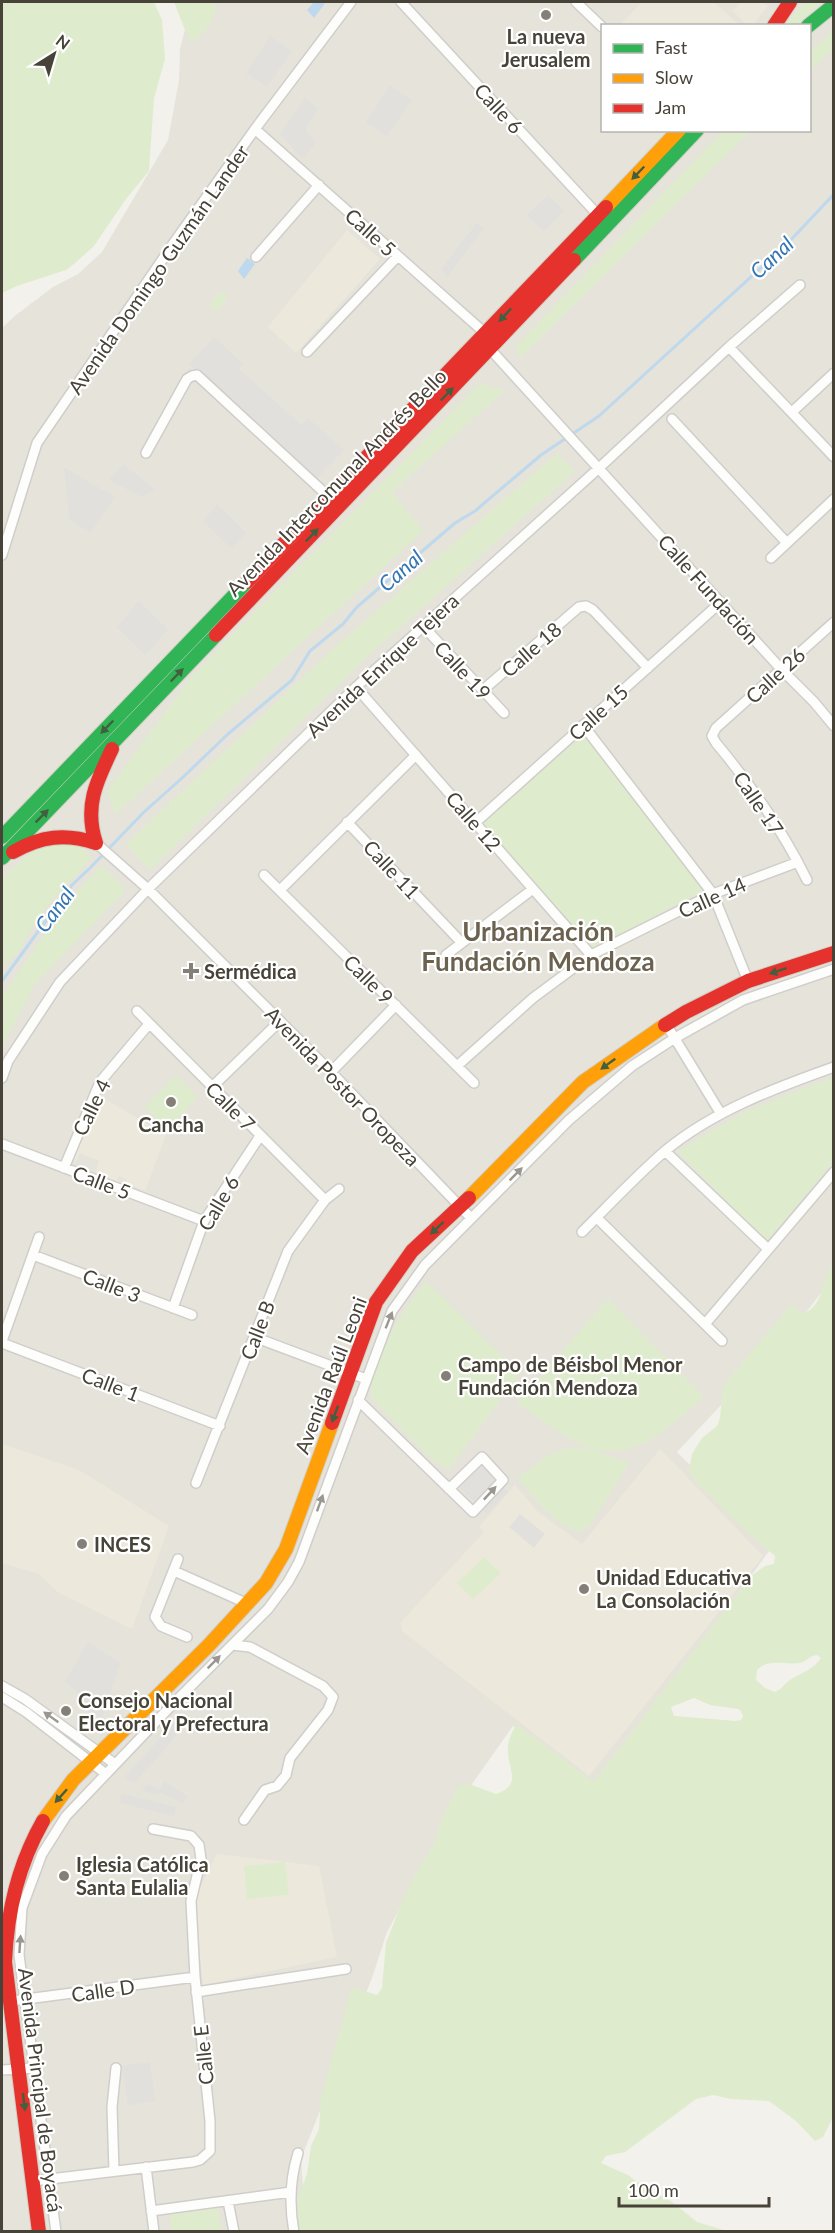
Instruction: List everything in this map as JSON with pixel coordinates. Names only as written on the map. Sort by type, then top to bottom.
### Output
[{"type":"main road","points":[[775,24],[790,2]]},
{"type":"main road","points":[[810,24],[834,5]]},
{"type":"main road","name":"Avenida Intercomunal Andrés Bello","points":[[2,837],[677,132]]},
{"type":"main road","name":"Avenida Intercomunal Andrés Bello","points":[[2,859],[695,132]]},
{"type":"main road","points":[[96,843],[90,824],[91,800],[118,737]]},
{"type":"main road","points":[[2,859],[22,846],[58,835],[77,836],[96,843]]},
{"type":"main road","name":"Avenida Raúl Leoni","points":[[97,1757],[248,1604],[273,1573],[286,1549],[376,1302],[412,1251],[460,1207],[584,1082],[666,1024],[748,981],[834,953]]},
{"type":"main road","name":"Avenida Principal de Boyacá","points":[[39,2232],[5,1962],[10,1918],[24,1857],[54,1803],[97,1757]]},
{"type":"street","name":"Avenida Domingo Guzmán Lander","points":[[2,555],[37,443],[255,129],[351,2]]},
{"type":"street","name":"Calle 6","points":[[401,2],[598,215]]},
{"type":"street","points":[[576,2],[601,25]]},
{"type":"street","name":"Calle 5","points":[[255,129],[486,334]]},
{"type":"street","points":[[256,257],[319,185]]},
{"type":"street","points":[[307,351],[398,256]]},
{"type":"street","name":"Avenida Enrique Tejera","points":[[2,1078],[8,1061],[60,982],[148,890],[356,687],[800,285]]},
{"type":"street","points":[[729,347],[834,457]]},
{"type":"street","name":"Calle Fundación","points":[[490,349],[834,726]]},
{"type":"street","points":[[792,412],[834,373]]},
{"type":"street","points":[[146,453],[187,380],[197,375],[329,497]]},
{"type":"street","points":[[672,419],[787,543]]},
{"type":"street","points":[[771,558],[834,498]]},
{"type":"street","name":"Calle 15","points":[[475,823],[721,602]]},
{"type":"street","name":"Calle 18","points":[[483,690],[579,608],[586,606],[593,610],[648,668]]},
{"type":"street","name":"Calle 26","points":[[716,728],[834,622]]},
{"type":"street","name":"Calle 19","points":[[423,626],[504,713]]},
{"type":"street","name":"Calle 12","points":[[356,687],[591,955]]},
{"type":"street","points":[[583,725],[713,894],[748,981]]},
{"type":"street","name":"Calle 17","points":[[716,728],[712,736],[716,743],[754,789],[807,880]]},
{"type":"street","points":[[280,890],[416,755]]},
{"type":"street","name":"Calle 11","points":[[347,822],[461,942]]},
{"type":"street","name":"Avenida Postor Oropeza","points":[[96,843],[148,890],[332,1072],[471,1218]]},
{"type":"street","name":"Calle 14","points":[[457,1066],[533,998],[591,955],[713,894],[798,862]]},
{"type":"street","name":"Calle 9","points":[[264,875],[474,1083]]},
{"type":"street","points":[[446,955],[533,889]]},
{"type":"street","name":"Avenida Raúl Leoni","points":[[115,1764],[268,1609],[288,1582],[301,1556],[392,1311],[425,1265],[569,1120],[633,1066],[675,1038],[743,1000],[834,969]]},
{"type":"street","points":[[332,1072],[396,1005]]},
{"type":"street","name":"Calle 7","points":[[137,1011],[325,1200]]},
{"type":"street","points":[[212,1087],[280,1021]]},
{"type":"street","name":"Calle 4","points":[[64,1168],[100,1082],[149,1024]]},
{"type":"street","points":[[666,1024],[721,1114]]},
{"type":"street","points":[[582,1232],[665,1151],[721,1114],[775,1088],[834,1067]]},
{"type":"street","name":"Calle 6","points":[[173,1308],[204,1221],[260,1136]]},
{"type":"street","name":"Calle 5","points":[[2,1144],[204,1221]]},
{"type":"street","points":[[665,1151],[768,1249]]},
{"type":"street","points":[[705,1324],[834,1172]]},
{"type":"street","name":"Calle B","points":[[196,1483],[288,1251],[325,1200],[339,1189]]},
{"type":"street","points":[[597,1218],[722,1341]]},
{"type":"street","points":[[2,1342],[39,1237]]},
{"type":"street","name":"Calle 3","points":[[33,1255],[192,1315]]},
{"type":"street","points":[[254,1337],[366,1380]]},
{"type":"street","name":"Calle 1","points":[[2,1342],[220,1426]]},
{"type":"street","points":[[358,1400],[449,1489],[473,1512],[502,1480],[482,1457],[449,1489]]},
{"type":"street","points":[[286,1549],[301,1556]]},
{"type":"street","points":[[178,1559],[155,1617],[161,1626],[187,1637]]},
{"type":"street","points":[[174,1571],[248,1604]]},
{"type":"street","points":[[232,1645],[250,1647],[323,1686],[333,1697],[328,1710],[290,1758],[286,1775],[277,1786],[265,1790],[244,1821]]},
{"type":"street","points":[[2,1686],[25,1699],[97,1757],[106,1774]]},
{"type":"street","points":[[2,1697],[97,1757],[115,1764]]},
{"type":"street","name":"Avenida Principal de Boyacá","points":[[56,2232],[27,2000],[10,1918],[22,1908],[42,1854],[66,1815],[115,1764]]},
{"type":"street","name":"Calle E","points":[[33,2181],[193,2162],[200,2160],[210,2151],[210,2121],[196,1992],[191,1901],[201,1858],[199,1845],[191,1836],[153,1829]]},
{"type":"street","points":[[196,1992],[345,1969]]},
{"type":"street","name":"Calle D","points":[[11,2001],[195,1977]]},
{"type":"street","points":[[2,2070],[35,2068]]},
{"type":"street","points":[[114,2171],[112,2107],[116,2068]]},
{"type":"street","points":[[294,2232],[292,2171],[298,2153]]},
{"type":"street","points":[[146,2168],[154,2232]]},
{"type":"street","points":[[152,2211],[291,2192]]},
{"type":"street","points":[[228,2201],[234,2232]]},
{"type":"shaded area","points":[[196,2],[833,2],[833,1277],[798,1323],[677,1452],[772,1547],[597,1787],[513,1726],[455,1808],[387,1932],[372,1978],[301,2159],[306,2231],[2,2232],[2,328],[53,287],[78,274],[102,252],[168,140],[179,80],[180,49],[187,21]]},
{"type":"shaded area","points":[[642,2],[713,2],[739,24],[621,24]]},
{"type":"shaded area","points":[[741,2],[762,2],[768,6],[754,24],[746,24],[733,11]]},
{"type":"shaded area","points":[[270,36],[292,51],[267,87],[246,73]]},
{"type":"shaded area","points":[[390,86],[412,100],[387,136],[366,122]]},
{"type":"shaded area","points":[[305,98],[318,109],[305,130],[316,143],[303,159],[280,134]]},
{"type":"shaded area","points":[[548,195],[564,211],[544,231],[527,215]]},
{"type":"shaded area","points":[[477,223],[484,229],[447,277],[441,269]]},
{"type":"shaded area","points":[[347,230],[380,259],[296,353],[268,327]]},
{"type":"shaded area","points":[[214,337],[243,364],[239,369],[301,425],[308,418],[344,450],[316,479],[189,364]]},
{"type":"shaded area","points":[[123,464],[155,489],[142,497],[109,480]]},
{"type":"shaded area","points":[[64,467],[115,497],[90,533],[69,519]]},
{"type":"shaded area","points":[[217,504],[246,533],[231,548],[203,521]]},
{"type":"shaded area","points":[[139,601],[168,630],[145,655],[117,627]]},
{"type":"shaded area","points":[[100,1096],[166,1135],[145,1191],[126,1183],[127,1179],[119,1176],[116,1182],[95,1174],[99,1161],[80,1153],[74,1165],[73,1154]]},
{"type":"shaded area","name":"INCES","points":[[2,1444],[79,1470],[169,1526],[132,1629],[59,1593],[39,1574],[2,1563]]},
{"type":"shaded area","name":"Unidad Educativa La Consolación","points":[[660,1449],[763,1556],[589,1776],[402,1631],[401,1622],[484,1532],[479,1527],[515,1485],[537,1511],[582,1544]]},
{"type":"shaded area","points":[[482,1466],[508,1492],[487,1514],[460,1488]]},
{"type":"shaded area","points":[[520,1514],[545,1534],[534,1548],[509,1527]]},
{"type":"shaded area","points":[[88,1642],[120,1663],[98,1731],[84,1721],[91,1704],[65,1682]]},
{"type":"shaded area","points":[[178,1718],[185,1725],[153,1763],[134,1783],[124,1778]]},
{"type":"shaded area","points":[[164,1781],[187,1796],[183,1803],[161,1793],[155,1795],[142,1790],[148,1783],[159,1790]]},
{"type":"shaded area","points":[[121,1794],[176,1807],[174,1816],[120,1803]]},
{"type":"shaded area","points":[[217,1854],[319,1866],[337,1957],[203,1985],[197,1894]]},
{"type":"shaded area","points":[[150,2062],[155,2101],[128,2105],[122,2066]]},
{"type":"green space","points":[[2,2],[154,2],[162,20],[165,59],[154,98],[149,171],[126,199],[94,246],[74,264],[66,270],[2,293]]},
{"type":"green space","points":[[174,2],[213,2],[216,5],[208,26],[192,42],[187,35]]},
{"type":"green space","points":[[805,2],[820,2],[797,24],[785,24]]},
{"type":"green space","points":[[833,30],[833,49],[811,71],[811,51]]},
{"type":"green space","points":[[722,132],[750,132],[521,357],[515,347]]},
{"type":"green space","points":[[220,291],[228,297],[217,312],[210,304]]},
{"type":"green space","points":[[479,384],[505,390],[392,492],[423,531],[115,815],[107,791],[192,676]]},
{"type":"green space","points":[[557,453],[575,471],[366,658],[150,870],[126,844],[333,649]]},
{"type":"green space","points":[[584,735],[703,891],[592,949],[482,824]]},
{"type":"green space","points":[[68,842],[81,848],[92,857],[39,916],[20,949],[2,970],[2,879],[32,851]]},
{"type":"green space","points":[[101,865],[126,890],[35,984],[2,1047],[2,996],[62,909]]},
{"type":"green space","name":"Cancha","points":[[176,1075],[198,1097],[167,1129],[144,1107]]},
{"type":"green space","points":[[833,1077],[833,1162],[766,1242],[677,1151],[744,1112]]},
{"type":"green space","points":[[833,1264],[834,2115],[823,2137],[815,2141],[796,2121],[769,2101],[731,2099],[713,2095],[696,2099],[625,2152],[606,2156],[601,2163],[628,2175],[644,2187],[671,2201],[697,2222],[727,2231],[297,2232],[297,2200],[307,2174],[311,2146],[319,2129],[321,2097],[352,1987],[377,1995],[382,1988],[386,1943],[402,1902],[415,1875],[434,1845],[440,1823],[459,1785],[469,1784],[496,1794],[509,1786],[512,1776],[508,1744],[516,1724],[594,1782],[751,1576],[765,1566],[774,1564],[775,1556],[741,1527],[693,1479],[689,1471],[692,1454],[702,1438],[717,1426],[723,1386],[792,1304],[802,1314],[815,1305]],"holes":[[[817,1655],[821,1658],[814,1665],[775,1692],[765,1688],[756,1680],[757,1670],[761,1666],[799,1663]],[[694,1698],[710,1705],[738,1709],[743,1716],[741,1720],[736,1721],[674,1716],[671,1707]]]},
{"type":"green space","name":"Campo de Béisbol Menor Fundación Mendoza","points":[[426,1281],[520,1374],[449,1469],[434,1462],[371,1398],[375,1368],[381,1353],[398,1321]]},
{"type":"green space","points":[[608,1299],[704,1397],[674,1423],[643,1444],[609,1451],[591,1448],[571,1439],[517,1403]]},
{"type":"green space","points":[[567,1448],[589,1449],[629,1463],[590,1525],[581,1532],[554,1518],[517,1478],[549,1455]]},
{"type":"green space","points":[[484,1557],[501,1573],[473,1599],[457,1583]]},
{"type":"green space","points":[[285,1862],[289,1895],[247,1899],[244,1866]]},
{"type":"green space","points":[[218,2208],[221,2230],[172,2231],[169,2214]]},
{"type":"water","points":[[314,2],[325,3],[314,18],[307,10]]},
{"type":"water","points":[[247,258],[255,264],[244,279],[238,271]]},
{"type":"waterway","name":"Canal","points":[[2,981],[72,885],[144,812],[228,734],[292,680],[310,651],[343,624],[357,607],[455,523],[475,511],[541,455],[599,416],[788,243],[834,194]]},
{"type":"traffic: fast","points":[[810,24],[834,5]]},
{"type":"traffic: fast","points":[[574,260],[695,132]]},
{"type":"traffic: fast","points":[[2,837],[247,582]]},
{"type":"traffic: fast","points":[[2,858],[216,635]]},
{"type":"traffic: slow","points":[[606,207],[677,132]]},
{"type":"traffic: slow","points":[[469,1198],[583,1082],[665,1025]]},
{"type":"traffic: slow","points":[[43,1821],[73,1780],[209,1645],[266,1583],[286,1549],[332,1423]]},
{"type":"traffic: jam","points":[[775,24],[790,2]]},
{"type":"traffic: jam","points":[[247,582],[606,207]]},
{"type":"traffic: jam","points":[[216,635],[574,260]]},
{"type":"traffic: jam","points":[[96,843],[91,818],[92,806],[97,784],[112,749]]},
{"type":"traffic: jam","points":[[13,852],[43,839],[63,837],[96,843]]},
{"type":"traffic: jam","points":[[665,1025],[748,981],[834,953]]},
{"type":"traffic: jam","points":[[332,1423],[376,1302],[412,1251],[469,1198]]},
{"type":"traffic: jam","points":[[39,2232],[5,1962],[8,1925],[15,1889],[27,1854],[43,1821]]},
{"type":"place","name":"La nueva Jerusalem","points":[[546,15]]},
{"type":"place","name":"Sermédica","points":[[191,971]]},
{"type":"place","name":"Cancha","points":[[171,1102]]},
{"type":"place","name":"Campo de Béisbol Menor Fundación Mendoza","points":[[446,1376]]},
{"type":"place","name":"INCES","points":[[82,1544]]},
{"type":"place","name":"Unidad Educativa La Consolación","points":[[584,1589]]},
{"type":"place","name":"Consejo Nacional Electoral y Prefectura","points":[[66,1711]]},
{"type":"place","name":"Iglesia Católica Santa Eulalia","points":[[64,1876]]},
{"type":"district","name":"Urbanización Fundación Mendoza","points":[[538,946]]}]
